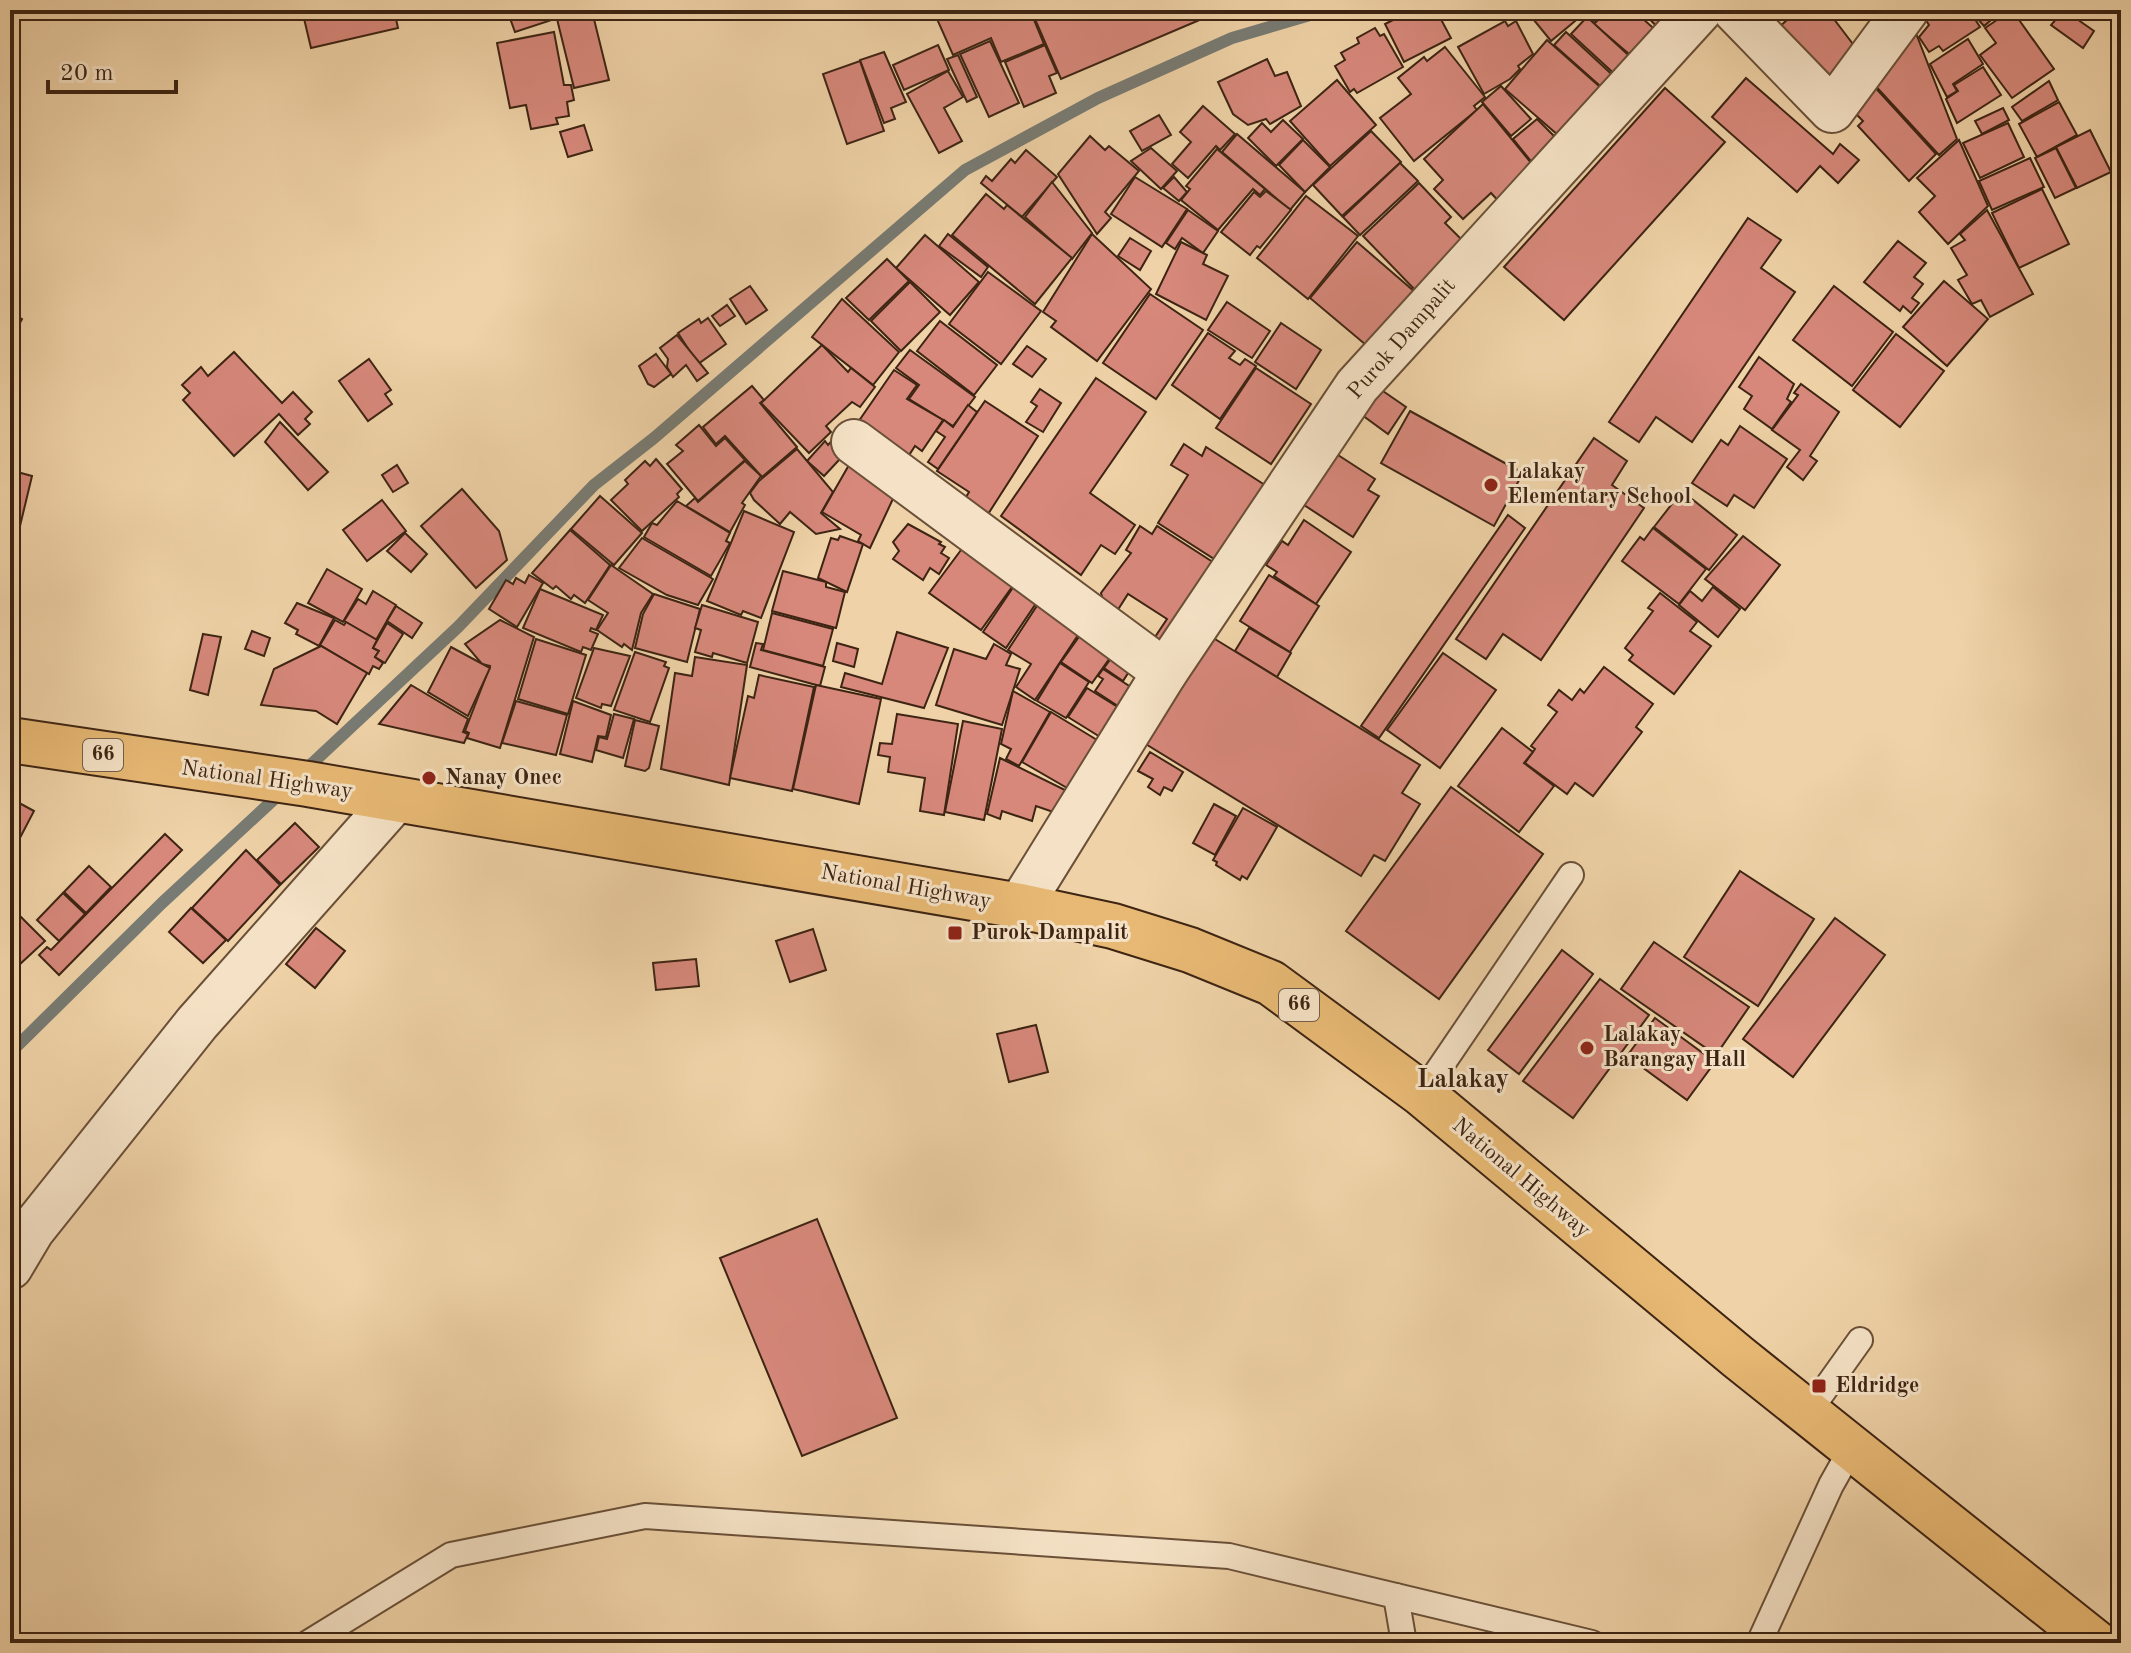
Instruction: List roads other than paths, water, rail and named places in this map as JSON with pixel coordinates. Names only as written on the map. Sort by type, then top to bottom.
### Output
[{"type":"main road","name":"National Highway","points":[[10,740],[308,784],[1020,906],[1113,926],[1190,950],[1271,983],[1422,1094],[1574,1223],[2096,1643]]},
{"type":"street","name":"Purok Dampalit","points":[[1020,906],[1165,672],[1357,386],[1700,10]]},
{"type":"street","points":[[1735,10],[1832,110],[1906,10]]},
{"type":"street","points":[[854,442],[1165,672]]},
{"type":"street","points":[[10,1267],[32,1230],[197,1023],[395,800]]},
{"type":"lane","points":[[1422,1094],[1571,875]]},
{"type":"lane","points":[[1808,1413],[1860,1340]]},
{"type":"lane","points":[[1759,1643],[1831,1485],[1853,1446]]},
{"type":"lane","points":[[308,1643],[451,1555],[645,1516],[1229,1556],[1592,1643]]},
{"type":"lane","points":[[1396,1596],[1404,1643]]},
{"type":"waterway","points":[[303,772],[458,627],[594,485],[654,438],[965,170],[1098,98],[1232,38],[1327,10]]},
{"type":"waterway","points":[[10,1053],[162,903],[284,790]]},
{"type":"place","name":"Lalakay Elementary School","points":[[1491,485]]},
{"type":"place","name":"Nanay Onec","points":[[429,778]]},
{"type":"place","name":"Purok Dampalit","points":[[955,933]]},
{"type":"place","name":"Lalakay Barangay Hall","points":[[1587,1048]]},
{"type":"place","name":"Eldridge","points":[[1819,1386]]},
{"type":"district","name":"Lalakay","points":[[1463,1080]]}]
